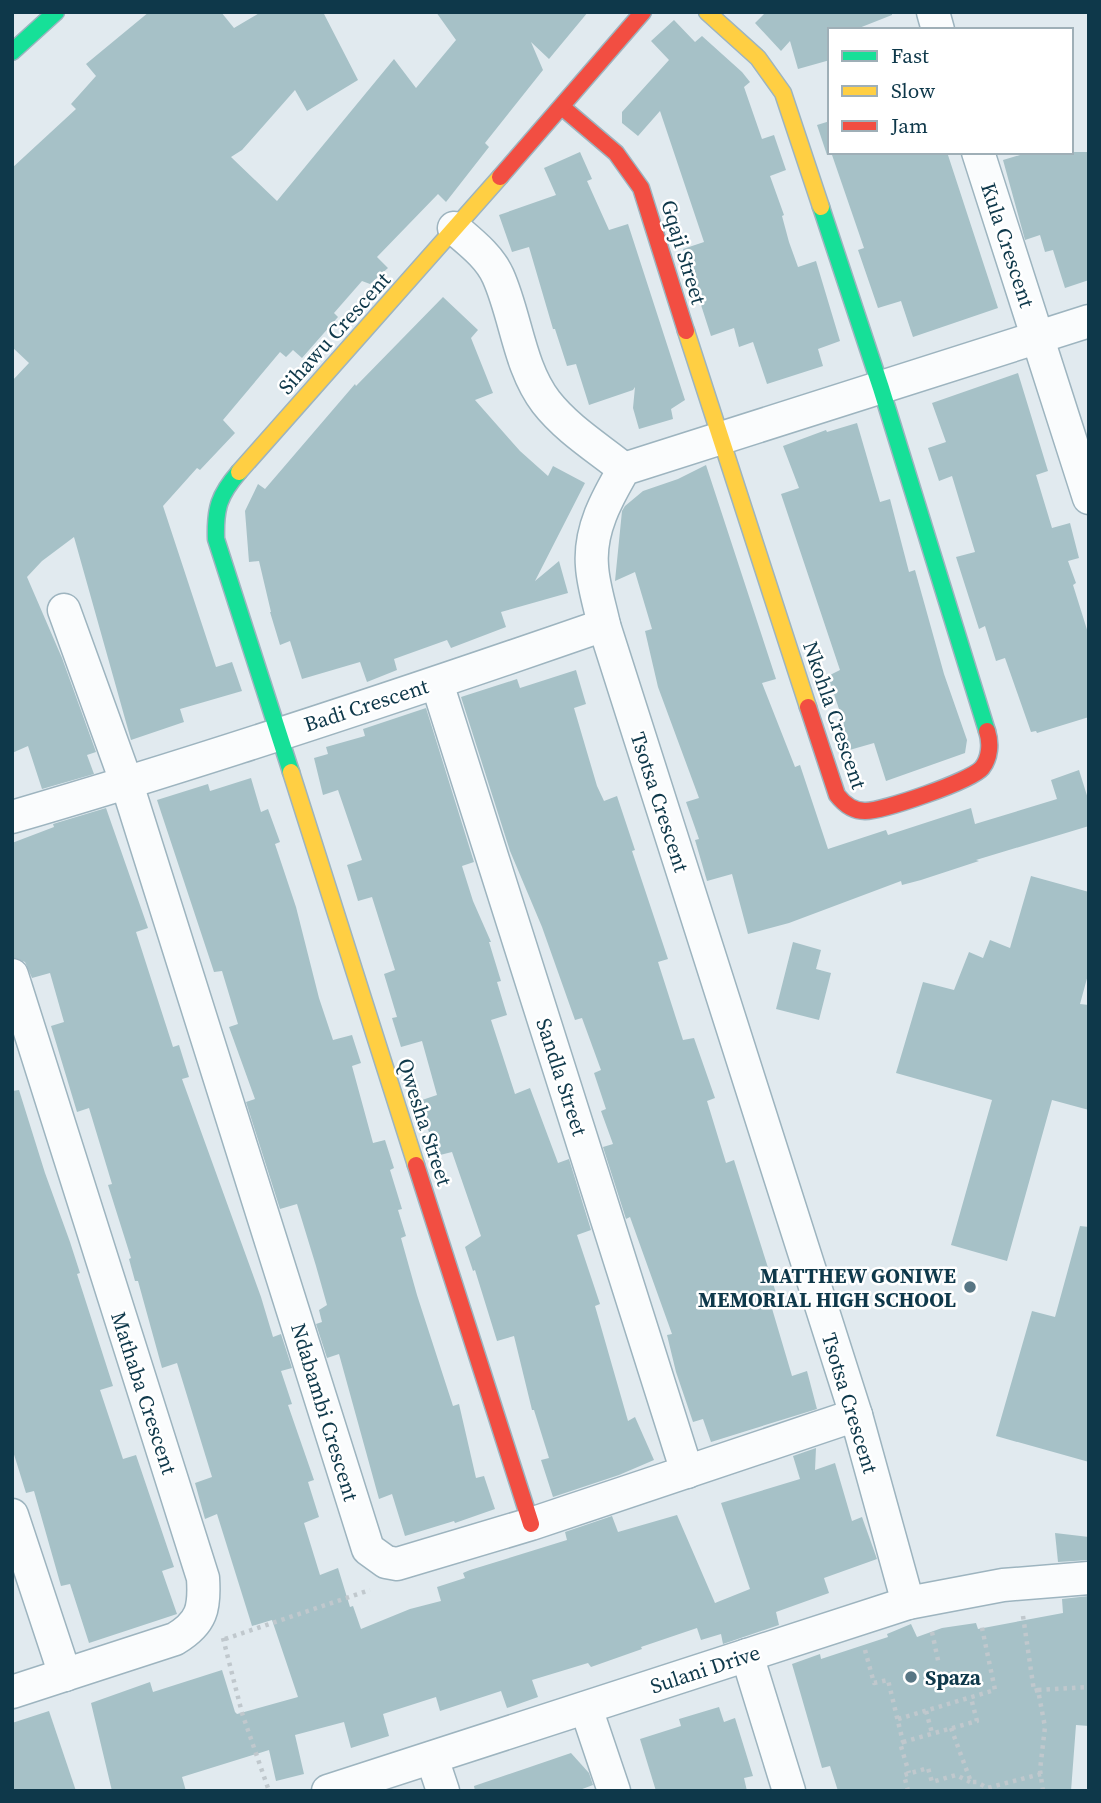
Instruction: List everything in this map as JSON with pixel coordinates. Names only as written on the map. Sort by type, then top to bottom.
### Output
[{"type":"street","points":[[12,52],[55,12]]},
{"type":"street","name":"Sihawu Crescent","points":[[279,733],[216,540],[217,506],[224,489],[643,12]]},
{"type":"street","points":[[707,12],[750,47],[770,69],[783,93],[881,388]]},
{"type":"street","name":"Gqaji Street","points":[[562,107],[615,149],[642,188],[720,439]]},
{"type":"street","name":"Kula Crescent","points":[[979,154],[1089,498]]},
{"type":"street","points":[[454,228],[484,255],[497,275],[534,382],[546,402],[566,423],[624,469],[1089,321]]},
{"type":"street","name":"Nkohla Crescent","points":[[720,439],[833,782],[845,805],[855,810],[867,811],[971,778],[986,762],[990,749],[989,736],[881,388]]},
{"type":"street","name":"Tsotsa Crescent","points":[[624,469],[609,494],[596,528],[592,565],[604,625],[856,1415],[908,1603]]},
{"type":"street","points":[[65,610],[127,784]]},
{"type":"street","name":"Badi Crescent","points":[[12,817],[127,784],[437,683],[604,625]]},
{"type":"street","name":"Sandla Street","points":[[437,683],[687,1472]]},
{"type":"street","name":"Qwesha Street","points":[[279,733],[531,1524]]},
{"type":"street","name":"Ndabambi Crescent","points":[[127,784],[364,1538],[369,1549],[386,1562]]},
{"type":"street","name":"Mathaba Crescent","points":[[12,975],[203,1578],[204,1598],[200,1615]]},
{"type":"street","points":[[386,1562],[397,1564],[531,1524],[856,1415]]},
{"type":"street","points":[[12,1515],[65,1675]]},
{"type":"street","name":"Sulani Drive","points":[[328,1791],[908,1603],[1003,1585],[1089,1578]]},
{"type":"street","points":[[12,1692],[175,1639],[189,1630],[200,1615]]},
{"type":"street","points":[[747,1655],[789,1791]]},
{"type":"street","points":[[586,1708],[614,1791]]},
{"type":"street","points":[[432,1758],[443,1791]]},
{"type":"path","points":[[225,1639],[378,1587],[386,1562]]},
{"type":"path","points":[[1022,1606],[1034,1691],[1089,1687]]},
{"type":"path","points":[[898,1719],[995,1690],[980,1613]]},
{"type":"path","points":[[200,1615],[225,1639],[242,1713],[269,1791]]},
{"type":"path","points":[[931,1625],[939,1665]]},
{"type":"path","points":[[863,1643],[874,1683],[888,1680],[903,1742]]},
{"type":"path","points":[[1038,1690],[1045,1727],[1042,1738],[1043,1791]]},
{"type":"path","points":[[909,1773],[900,1743],[977,1721],[971,1698]]},
{"type":"path","points":[[926,1711],[932,1733]]},
{"type":"path","points":[[951,1728],[971,1782]]},
{"type":"path","points":[[908,1791],[904,1774],[928,1768],[932,1782],[956,1775],[987,1788],[1041,1774]]},
{"type":"building","points":[[149,12],[221,12],[234,28],[261,12],[323,12],[358,80],[307,111],[295,90],[242,150],[231,157],[277,201],[394,59],[416,88],[456,40],[436,12],[588,12],[549,59],[531,42],[543,70],[485,143],[489,147],[446,202],[438,194],[377,257],[388,268],[370,284],[362,281],[334,313],[338,317],[302,358],[293,350],[286,357],[280,352],[223,420],[235,433],[200,470],[197,468],[163,506],[216,667],[232,662],[242,691],[180,709],[184,722],[131,740],[74,537],[42,561],[27,577],[62,658],[96,752],[87,755],[94,774],[42,789],[28,746],[12,753],[12,381],[29,363],[12,347],[12,168],[76,109],[71,104],[96,76],[86,64]]},
{"type":"building","points":[[766,12],[892,12],[892,15],[859,28],[828,28],[828,61],[798,69],[790,41],[781,51],[755,23]]},
{"type":"building","points":[[674,20],[695,42],[702,36],[742,72],[750,82],[744,87],[762,139],[774,135],[786,170],[770,176],[784,215],[782,216],[789,242],[798,267],[816,261],[840,341],[818,349],[823,366],[767,384],[753,342],[739,347],[734,328],[711,336],[683,249],[704,242],[660,111],[638,136],[622,123],[622,112],[669,60],[651,41]]},
{"type":"building","points":[[828,122],[830,154],[827,155],[817,125]]},
{"type":"building","points":[[580,152],[592,179],[587,181],[609,230],[628,224],[685,400],[671,409],[673,419],[639,429],[633,408],[635,387],[589,405],[576,364],[567,366],[529,247],[512,252],[499,215],[556,195],[544,168]]},
{"type":"building","points":[[1089,152],[1089,280],[1065,288],[1053,250],[1045,252],[1040,235],[1025,240],[1003,160],[1023,154]]},
{"type":"building","points":[[832,154],[948,154],[998,308],[913,337],[901,301],[878,308],[858,250],[864,248]]},
{"type":"building","points":[[443,297],[478,330],[471,338],[493,393],[475,400],[520,451],[548,476],[553,466],[585,483],[535,581],[559,561],[568,593],[501,612],[506,627],[451,648],[447,640],[394,659],[397,670],[367,682],[360,662],[302,679],[290,641],[280,645],[259,561],[249,562],[245,511],[258,484],[265,489],[355,384],[356,386]]},
{"type":"building","points":[[1018,373],[1048,471],[1036,475],[1052,528],[1070,523],[1079,558],[1068,561],[1089,636],[1089,717],[1037,733],[1031,732],[1005,658],[996,661],[985,626],[979,629],[956,557],[975,552],[952,476],[939,481],[928,448],[946,442],[932,403]]},
{"type":"building","points":[[857,423],[880,502],[890,499],[909,572],[915,570],[944,674],[967,740],[965,753],[886,781],[874,743],[846,751],[838,725],[844,724],[828,676],[840,670],[781,494],[799,488],[783,446],[826,430],[827,432]]},
{"type":"building","points":[[706,465],[776,679],[762,683],[795,767],[800,765],[828,849],[886,830],[888,835],[971,808],[975,824],[1057,799],[1051,780],[1079,770],[1089,802],[1089,826],[976,860],[979,861],[921,880],[902,885],[901,881],[789,923],[748,934],[732,874],[707,881],[695,840],[699,839],[686,802],[699,798],[658,687],[645,631],[652,629],[635,572],[615,581],[622,511],[625,506],[643,491],[678,479]]},
{"type":"building","points":[[576,670],[586,704],[574,708],[597,786],[604,801],[617,796],[635,850],[632,851],[668,959],[658,962],[683,1040],[694,1038],[715,1098],[707,1101],[726,1163],[734,1160],[776,1293],[768,1295],[792,1376],[807,1371],[817,1409],[711,1442],[703,1419],[693,1422],[667,1335],[672,1334],[630,1217],[626,1219],[603,1147],[613,1144],[601,1111],[606,1109],[594,1073],[601,1070],[582,1018],[575,1020],[542,927],[510,851],[461,697],[517,679],[520,688]]},
{"type":"building","points":[[426,708],[474,862],[462,866],[473,901],[491,942],[501,981],[497,982],[507,1015],[491,1020],[515,1094],[530,1088],[558,1163],[569,1159],[591,1230],[577,1235],[600,1304],[595,1306],[628,1421],[635,1417],[654,1460],[553,1497],[541,1460],[549,1458],[532,1410],[514,1336],[497,1341],[465,1247],[481,1236],[452,1152],[436,1156],[428,1129],[430,1128],[422,1100],[437,1095],[422,1041],[401,1047],[392,1018],[397,1017],[384,974],[395,970],[372,897],[358,901],[347,865],[362,860],[338,790],[323,795],[314,758],[328,754],[326,747],[365,736],[363,729]]},
{"type":"building","points":[[251,778],[261,812],[268,809],[280,842],[275,844],[296,907],[319,998],[333,1040],[352,1035],[361,1063],[352,1066],[373,1143],[385,1140],[394,1168],[390,1170],[402,1209],[398,1210],[406,1236],[401,1238],[417,1295],[453,1406],[459,1404],[476,1478],[484,1476],[495,1509],[405,1536],[392,1494],[379,1499],[339,1354],[327,1358],[316,1324],[322,1322],[319,1310],[327,1305],[316,1266],[297,1204],[280,1209],[246,1102],[255,1099],[229,1027],[238,1024],[222,971],[214,972],[157,800],[208,784],[210,791]]},
{"type":"building","points":[[106,808],[148,928],[136,932],[173,1047],[179,1045],[189,1077],[182,1079],[273,1337],[281,1334],[292,1368],[281,1371],[292,1404],[288,1405],[314,1480],[308,1482],[319,1517],[304,1523],[320,1575],[338,1568],[350,1607],[353,1606],[361,1629],[410,1609],[441,1601],[437,1587],[465,1578],[463,1573],[567,1540],[565,1532],[612,1516],[618,1532],[677,1515],[715,1603],[750,1589],[721,1503],[800,1479],[793,1456],[816,1448],[815,1470],[835,1463],[852,1521],[862,1517],[877,1559],[824,1578],[829,1593],[776,1612],[779,1625],[723,1644],[721,1634],[701,1640],[697,1628],[591,1667],[588,1663],[532,1680],[538,1697],[507,1708],[501,1691],[440,1711],[436,1697],[383,1714],[389,1736],[351,1748],[344,1722],[295,1735],[304,1774],[276,1781],[269,1750],[182,1777],[186,1791],[112,1791],[91,1703],[150,1682],[153,1692],[222,1670],[237,1714],[298,1697],[272,1620],[252,1626],[217,1514],[205,1519],[195,1483],[212,1477],[177,1363],[162,1368],[108,1185],[112,1184],[89,1108],[77,1112],[51,1026],[64,1022],[50,973],[32,978],[25,962],[12,957],[12,843],[54,827],[53,824]]},
{"type":"building","points":[[1031,876],[1089,892],[1089,971],[1080,1004],[1089,1005],[1089,1110],[1052,1100],[1007,1261],[951,1245],[992,1100],[896,1073],[923,982],[954,990],[969,952],[983,958],[990,940],[1010,948]]},
{"type":"building","points":[[793,942],[821,950],[816,969],[831,973],[819,1020],[776,1009]]},
{"type":"building","points":[[19,1090],[80,1273],[77,1274],[113,1386],[100,1390],[123,1459],[136,1455],[174,1567],[162,1571],[177,1614],[89,1643],[70,1584],[61,1586],[34,1491],[26,1493],[12,1448],[12,1091]]},
{"type":"building","points":[[1080,1226],[1089,1227],[1089,1462],[996,1436],[1032,1311],[1055,1317]]},
{"type":"building","points":[[1055,1533],[1089,1537],[1089,1560],[1058,1562]]},
{"type":"building","points":[[1089,1596],[1089,1726],[1076,1725],[1071,1791],[838,1791],[830,1766],[822,1768],[792,1664],[820,1654],[821,1659],[888,1637],[887,1634],[911,1624],[917,1637],[942,1628],[976,1623],[978,1629],[1063,1613],[1062,1599]]},
{"type":"building","points":[[719,1707],[724,1722],[735,1718],[753,1776],[744,1778],[747,1791],[656,1791],[640,1739],[681,1726],[679,1719]]},
{"type":"building","points":[[49,1711],[76,1791],[12,1791],[12,1723]]},
{"type":"building","points":[[571,1753],[589,1773],[593,1785],[577,1791],[475,1791],[474,1786]]},
{"type":"traffic: fast","points":[[12,52],[56,12]]},
{"type":"traffic: fast","points":[[821,207],[881,388],[987,731]]},
{"type":"traffic: fast","points":[[239,472],[220,502],[216,519],[216,539],[291,772]]},
{"type":"traffic: slow","points":[[707,12],[758,58],[783,93],[821,207]]},
{"type":"traffic: slow","points":[[239,472],[500,177]]},
{"type":"traffic: slow","points":[[686,331],[808,707]]},
{"type":"traffic: slow","points":[[291,772],[416,1165]]},
{"type":"traffic: jam","points":[[500,177],[643,12]]},
{"type":"traffic: jam","points":[[562,107],[616,153],[641,188],[686,331]]},
{"type":"traffic: jam","points":[[808,707],[837,795],[849,806],[861,811],[907,801],[975,774],[985,764],[988,755],[987,731]]},
{"type":"traffic: jam","points":[[416,1165],[531,1524]]},
{"type":"place","name":"MATTHEW GONIWE MEMORIAL HIGH SCHOOL","points":[[970,1287]]},
{"type":"place","name":"Spaza","points":[[911,1677]]}]
